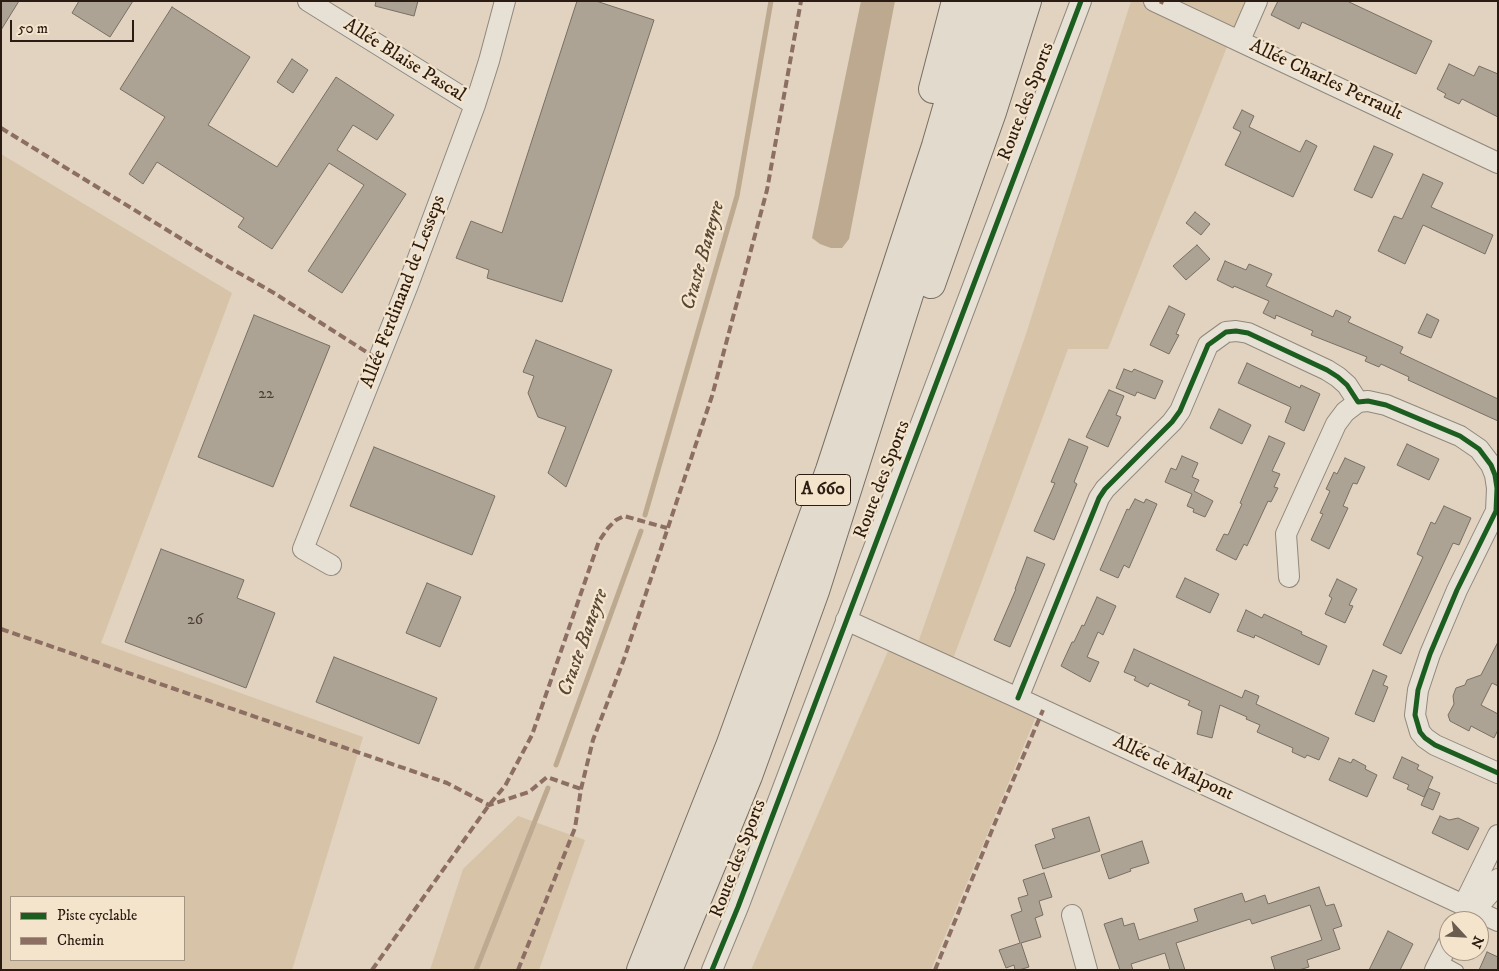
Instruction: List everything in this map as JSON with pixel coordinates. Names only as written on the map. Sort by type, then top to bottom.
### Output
[{"type":"highway","points":[[730,746],[914,167],[956,1]]},
{"type":"highway","name":"A 660","points":[[641,970],[730,746],[830,470],[936,146],[978,1]]},
{"type":"highway","name":"A 660","points":[[668,970],[748,776],[815,591],[1002,1]]},
{"type":"highway","points":[[815,591],[901,368],[992,112],[1027,1]]},
{"type":"street","name":"Allée Blaise Pascal","points":[[308,1],[475,105]]},
{"type":"street","name":"Allée Ferdinand de Lesseps","points":[[330,565],[303,549],[404,294],[475,105],[505,1]]},
{"type":"street","name":"Route des Sports","points":[[712,970],[738,907],[1081,1]]},
{"type":"street","name":"Allée Charles Perrault","points":[[1154,1],[1498,163]]},
{"type":"street","points":[[1240,40],[1257,1]]},
{"type":"street","points":[[1018,698],[1099,498],[1105,489],[1172,422],[1180,410],[1208,345],[1226,332],[1248,333],[1338,377],[1348,386],[1358,402]]},
{"type":"street","points":[[1289,577],[1286,534],[1336,424],[1345,412],[1358,402],[1368,401],[1386,405],[1460,436],[1494,462],[1497,488],[1496,511],[1457,590],[1425,668],[1418,690],[1415,715],[1420,732],[1435,745],[1498,773]]},
{"type":"street","name":"Allée de Malpont","points":[[846,620],[1018,698],[1458,911]]},
{"type":"street","points":[[1465,911],[1468,896],[1498,835]]},
{"type":"street","points":[[1468,911],[1482,902],[1498,879]]},
{"type":"street","points":[[1072,915],[1088,970]]},
{"type":"lane","points":[[1438,965],[1458,970]]},
{"type":"shaded area","points":[[861,1],[895,1],[849,239],[842,248],[831,248],[820,244],[812,238]]},
{"type":"shaded area","points":[[1131,1],[1245,1],[1108,349],[1068,349],[947,675],[1037,714],[931,970],[751,970],[888,651],[912,660],[1026,334]]},
{"type":"shaded area","points":[[1,154],[232,293],[101,643],[363,737],[292,970],[1,970]]},
{"type":"shaded area","points":[[518,816],[585,840],[539,970],[430,970],[463,869]]},
{"type":"building","points":[[1,1],[19,1],[1,30]]},
{"type":"building","points":[[79,1],[133,1],[110,37],[72,13]]},
{"type":"building","points":[[376,1],[418,1],[414,16],[375,6]]},
{"type":"building","points":[[577,1],[596,1],[654,20],[562,302],[487,278],[489,270],[456,258],[471,221],[502,233]]},
{"type":"building","points":[[1278,1],[1347,1],[1432,41],[1416,74],[1302,22],[1299,29],[1271,15]]},
{"type":"building","points":[[172,7],[250,57],[208,125],[277,167],[336,77],[394,115],[377,140],[353,125],[337,150],[406,194],[342,293],[308,271],[364,185],[329,163],[272,249],[238,227],[244,218],[157,162],[143,184],[129,174],[165,117],[120,89]]},
{"type":"building","points":[[292,59],[308,70],[293,93],[277,82]]},
{"type":"building","points":[[1449,64],[1474,76],[1479,66],[1498,74],[1498,117],[1462,99],[1459,104],[1444,97],[1446,94],[1437,89]]},
{"type":"building","points":[[1242,110],[1254,116],[1249,127],[1300,152],[1306,140],[1317,146],[1293,197],[1225,165],[1241,132],[1233,128]]},
{"type":"building","points":[[1374,146],[1393,154],[1372,198],[1354,190]]},
{"type":"building","points":[[1423,174],[1443,183],[1431,207],[1493,235],[1485,254],[1423,225],[1405,264],[1378,251],[1394,216],[1402,219]]},
{"type":"building","points":[[1195,212],[1210,224],[1201,235],[1186,223]]},
{"type":"building","points":[[1197,245],[1210,259],[1186,280],[1173,266]]},
{"type":"building","points":[[1225,261],[1246,270],[1249,264],[1272,274],[1266,286],[1333,317],[1336,310],[1351,317],[1348,322],[1403,347],[1400,353],[1498,399],[1498,421],[1408,380],[1409,377],[1381,364],[1379,367],[1365,361],[1367,357],[1311,335],[1313,331],[1276,315],[1275,319],[1263,313],[1269,301],[1217,280]]},
{"type":"building","points":[[1169,306],[1185,314],[1176,334],[1179,335],[1169,354],[1150,345]]},
{"type":"building","points":[[1427,314],[1439,320],[1431,338],[1418,333]]},
{"type":"building","points":[[254,315],[330,346],[273,487],[198,457]]},
{"type":"building","points":[[536,340],[612,370],[566,487],[548,473],[566,427],[538,417],[528,393],[534,376],[523,372]]},
{"type":"building","points":[[1247,363],[1300,388],[1301,385],[1320,394],[1304,431],[1285,422],[1291,407],[1238,383]]},
{"type":"building","points":[[1124,369],[1132,372],[1134,369],[1163,381],[1155,399],[1137,392],[1135,396],[1116,388]]},
{"type":"building","points":[[1109,390],[1124,396],[1116,415],[1121,417],[1108,447],[1086,437]]},
{"type":"building","points":[[1219,409],[1251,425],[1242,444],[1210,428]]},
{"type":"building","points":[[1269,436],[1285,443],[1272,471],[1280,474],[1274,487],[1278,488],[1271,502],[1268,501],[1247,546],[1244,544],[1236,560],[1216,550],[1224,534],[1228,535]]},
{"type":"building","points":[[1069,439],[1088,447],[1074,482],[1077,484],[1054,540],[1034,531],[1055,483],[1051,482]]},
{"type":"building","points":[[1407,444],[1439,459],[1429,480],[1397,465]]},
{"type":"building","points":[[374,447],[495,496],[472,555],[350,506]]},
{"type":"building","points":[[1182,456],[1198,463],[1192,477],[1199,480],[1194,491],[1213,501],[1205,517],[1193,512],[1194,509],[1187,506],[1192,494],[1165,482],[1171,468],[1176,470]]},
{"type":"building","points":[[1345,458],[1365,467],[1357,484],[1353,483],[1343,506],[1348,508],[1329,549],[1311,540],[1323,514],[1320,513],[1330,491],[1326,489],[1334,472],[1337,474]]},
{"type":"building","points":[[1135,499],[1144,503],[1146,499],[1157,504],[1129,568],[1124,565],[1118,578],[1100,570],[1127,509],[1129,510]]},
{"type":"building","points":[[1444,506],[1471,518],[1459,545],[1453,543],[1401,654],[1383,645],[1423,557],[1417,554],[1431,522],[1435,524]]},
{"type":"building","points":[[161,549],[244,580],[237,598],[275,613],[246,688],[125,642]]},
{"type":"building","points":[[1027,557],[1045,564],[1010,647],[994,640],[1016,589]]},
{"type":"building","points":[[1185,578],[1219,594],[1210,613],[1176,597]]},
{"type":"building","points":[[1337,579],[1357,589],[1349,605],[1353,606],[1345,623],[1325,614],[1332,598],[1329,596]]},
{"type":"building","points":[[427,583],[461,597],[440,647],[406,633]]},
{"type":"building","points":[[1097,597],[1116,606],[1103,635],[1098,632],[1087,657],[1099,662],[1090,682],[1061,666],[1072,642],[1074,642],[1082,625],[1084,626]]},
{"type":"building","points":[[1246,610],[1262,618],[1264,614],[1327,646],[1319,665],[1255,635],[1254,638],[1237,631]]},
{"type":"building","points":[[1498,642],[1498,686],[1492,683],[1481,705],[1498,714],[1498,730],[1494,738],[1471,726],[1469,731],[1450,721],[1448,715],[1454,704],[1453,696],[1456,688],[1465,685],[1467,680],[1481,675]]},
{"type":"building","points":[[1134,649],[1242,698],[1245,690],[1259,696],[1256,704],[1329,738],[1319,760],[1307,755],[1305,758],[1292,752],[1293,748],[1257,732],[1260,725],[1220,705],[1212,738],[1197,734],[1202,711],[1188,705],[1190,701],[1150,683],[1148,687],[1134,680],[1136,677],[1124,672]]},
{"type":"building","points":[[334,657],[437,698],[419,744],[316,702]]},
{"type":"building","points":[[1373,670],[1387,676],[1383,685],[1388,687],[1374,722],[1355,714]]},
{"type":"building","points":[[1402,757],[1419,765],[1417,769],[1433,777],[1428,788],[1440,793],[1433,810],[1421,805],[1428,789],[1424,797],[1407,789],[1409,785],[1393,778]]},
{"type":"building","points":[[1339,758],[1351,763],[1353,759],[1366,766],[1365,769],[1377,775],[1367,797],[1329,780]]},
{"type":"building","points":[[1440,816],[1449,820],[1458,818],[1479,828],[1468,850],[1432,833]]},
{"type":"building","points":[[1089,817],[1100,851],[1043,869],[1035,845],[1055,838],[1052,829]]},
{"type":"building","points":[[1142,841],[1149,863],[1109,879],[1101,855]]},
{"type":"building","points":[[1044,873],[1052,897],[1039,901],[1043,915],[1035,918],[1041,937],[1021,943],[1029,967],[1015,970],[1014,965],[1006,968],[999,950],[1020,943],[1011,915],[1022,911],[1018,898],[1028,895],[1023,880]]},
{"type":"building","points":[[1319,887],[1326,906],[1334,904],[1342,926],[1333,929],[1340,949],[1307,960],[1309,967],[1299,970],[1275,970],[1271,957],[1322,940],[1310,905],[1252,924],[1250,919],[1176,943],[1185,970],[1170,970],[1165,953],[1131,964],[1133,970],[1120,970],[1104,924],[1122,918],[1124,926],[1134,923],[1139,940],[1198,921],[1194,909],[1242,893],[1245,902],[1265,895],[1268,904]]},
{"type":"building","points":[[1388,931],[1413,944],[1400,970],[1369,970]]},
{"type":"building","points":[[1489,953],[1498,957],[1498,970],[1479,970],[1483,961],[1489,961]]},
{"type":"waterway","name":"Craste Baneyre","points":[[645,515],[737,196],[771,1]]},
{"type":"waterway","name":"Craste Baneyre","points":[[556,765],[641,531]]},
{"type":"waterway","name":"Craste Baneyre","points":[[476,970],[548,788]]},
{"type":"marked path","points":[[518,970],[575,828],[581,789],[593,740],[624,659],[712,396],[767,190],[801,1]]},
{"type":"marked path","points":[[1,128],[211,257],[274,293],[379,360]]},
{"type":"marked path","points":[[372,970],[489,805],[505,786],[532,735],[599,541],[608,528],[616,520],[624,516],[667,528]]},
{"type":"marked path","points":[[1,629],[447,783],[489,805],[529,792],[547,777],[581,789]]},
{"type":"marked path","points":[[935,970],[1043,710]]},
{"type":"cycle path","points":[[712,970],[738,907],[1081,1]]},
{"type":"cycle path","points":[[1018,698],[1099,498],[1105,489],[1172,422],[1180,411],[1208,345],[1226,332],[1236,331],[1248,333],[1327,370],[1347,385],[1358,402],[1368,401],[1386,405],[1460,436],[1479,449],[1491,465],[1497,488],[1496,511],[1457,590],[1430,654],[1418,690],[1415,715],[1420,732],[1435,745],[1498,773]]}]
